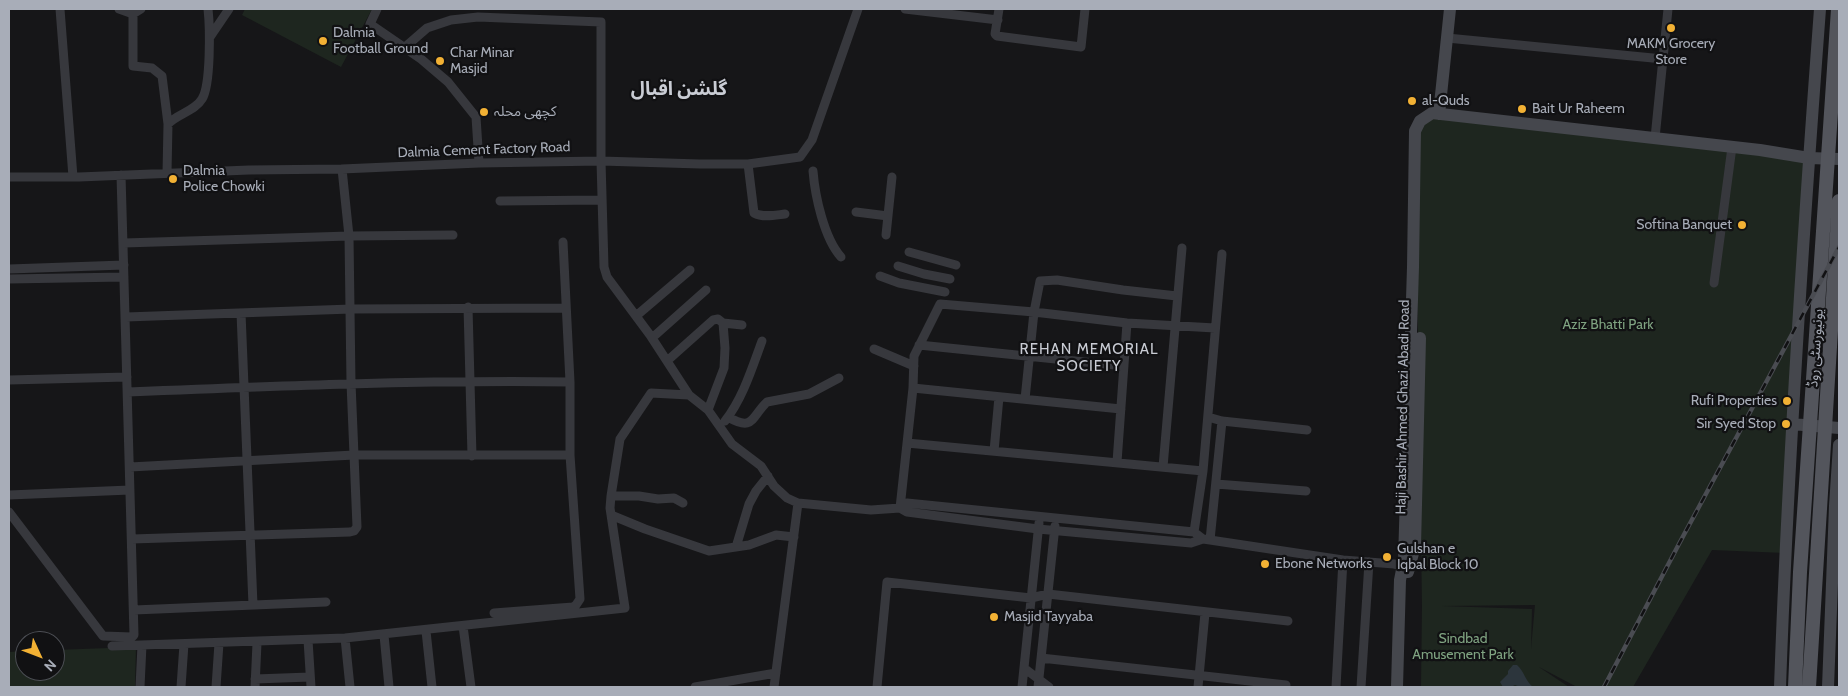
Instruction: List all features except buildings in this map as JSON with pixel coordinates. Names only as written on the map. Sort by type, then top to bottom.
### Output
[{"type":"main road","name":"یونیورسٹی روڈ","points":[[1795,687],[1800,572],[1838,9]]},
{"type":"main road","name":"یونیورسٹی روڈ","points":[[1809,687],[1839,200]]},
{"type":"street","points":[[60,9],[63,25],[73,176]]},
{"type":"street","points":[[119,9],[137,11],[133,66],[152,68],[162,76],[168,124],[167,173]]},
{"type":"street","points":[[168,124],[172,119],[196,106],[203,98],[206,88],[210,37],[208,9]]},
{"type":"street","points":[[210,37],[229,9]]},
{"type":"street","points":[[377,9],[370,24],[448,82],[476,117],[479,162]]},
{"type":"street","name":"Dalmia Cement Factory Road","points":[[9,177],[342,169],[479,162],[601,161],[748,164],[800,157],[812,140],[858,9]]},
{"type":"street","points":[[905,9],[998,20]]},
{"type":"street","points":[[999,9],[995,34],[997,36],[1081,48],[1085,9]]},
{"type":"street","points":[[1450,9],[1439,114],[1732,147],[1809,158],[1839,159]]},
{"type":"street","points":[[1655,138],[1668,9]]},
{"type":"street","points":[[1780,687],[1792,424],[1820,9]]},
{"type":"street","points":[[404,48],[428,28],[475,13],[601,22],[601,161],[604,267],[607,277],[652,338],[689,395],[708,410],[732,444],[761,466],[774,486],[787,498],[798,504],[871,510],[900,508],[907,503],[958,508],[1039,518],[1194,532],[1206,540]]},
{"type":"street","points":[[1447,38],[1663,59]]},
{"type":"street","name":"Haji Bashir Ahmed Ghazi Abadi Road","points":[[1405,687],[1406,584],[1404,560],[1414,267],[1415,131],[1420,121],[1432,114],[1439,114]]},
{"type":"street","points":[[1714,282],[1732,147]]},
{"type":"street","points":[[748,164],[754,212],[765,216],[786,214]]},
{"type":"street","points":[[132,539],[354,531],[357,527],[351,383],[349,236],[342,169]]},
{"type":"street","points":[[813,171],[814,183],[829,237],[841,256]]},
{"type":"street","points":[[9,512],[103,636],[134,636],[121,175]]},
{"type":"street","points":[[886,235],[892,177]]},
{"type":"street","points":[[500,201],[602,200]]},
{"type":"street","points":[[856,212],[888,216]]},
{"type":"street","points":[[124,243],[349,236],[452,235]]},
{"type":"street","points":[[494,612],[573,607],[580,599],[570,455],[570,382],[563,242]]},
{"type":"street","points":[[1163,467],[1182,248]]},
{"type":"street","points":[[910,252],[956,266]]},
{"type":"street","points":[[1194,532],[1203,471],[1222,254]]},
{"type":"street","points":[[9,269],[124,265]]},
{"type":"street","points":[[84,278],[85,266]]},
{"type":"street","points":[[898,266],[950,279]]},
{"type":"street","points":[[636,316],[690,270]]},
{"type":"street","points":[[880,276],[899,283],[945,292]]},
{"type":"street","points":[[9,279],[124,277]]},
{"type":"street","points":[[1026,399],[1034,312],[1040,281],[1057,280],[1177,296]]},
{"type":"street","points":[[652,338],[706,290]]},
{"type":"street","points":[[900,508],[908,443],[914,356],[940,304],[1034,312],[1127,323],[1215,328]]},
{"type":"street","points":[[468,307],[472,456]]},
{"type":"street","points":[[126,317],[351,309],[566,308]]},
{"type":"street","points":[[240,313],[253,605]]},
{"type":"street","points":[[666,361],[713,320],[718,319],[723,323],[742,325]]},
{"type":"street","points":[[708,410],[724,368],[723,323]]},
{"type":"street","points":[[1117,462],[1127,323]]},
{"type":"street","points":[[720,427],[734,410],[747,382],[762,341]]},
{"type":"street","points":[[920,345],[1124,366]]},
{"type":"street","points":[[874,349],[914,366]]},
{"type":"street","points":[[9,380],[127,377]]},
{"type":"street","points":[[728,417],[741,424],[747,423],[754,419],[767,402],[809,394],[839,378]]},
{"type":"street","points":[[128,392],[351,383],[570,382]]},
{"type":"street","points":[[913,388],[1121,409]]},
{"type":"street","points":[[112,646],[345,638],[426,631],[625,608],[611,515],[611,496],[620,440],[652,393],[689,395]]},
{"type":"street","points":[[994,451],[999,397]]},
{"type":"street","points":[[1208,417],[1222,421],[1307,430]]},
{"type":"street","points":[[1206,540],[1216,484],[1222,421]]},
{"type":"street","points":[[1792,424],[1839,428]]},
{"type":"street","points":[[908,443],[1203,471]]},
{"type":"street","points":[[1828,687],[1839,445]]},
{"type":"street","points":[[130,467],[354,455],[570,455]]},
{"type":"street","points":[[736,547],[749,504],[756,491],[768,476]]},
{"type":"street","points":[[1216,484],[1306,491]]},
{"type":"street","points":[[9,495],[130,490]]},
{"type":"street","points":[[611,496],[639,496],[658,499],[674,498],[683,503]]},
{"type":"street","points":[[774,687],[798,504]]},
{"type":"street","points":[[900,508],[907,512],[1038,529],[1191,543],[1206,540],[1405,567]]},
{"type":"street","points":[[956,518],[958,508]]},
{"type":"street","points":[[611,515],[645,529],[710,551],[749,545],[776,535],[794,537]]},
{"type":"street","points":[[1022,687],[1039,518]]},
{"type":"street","points":[[1038,683],[1055,518]]},
{"type":"street","points":[[1336,687],[1343,560]]},
{"type":"street","points":[[1361,687],[1369,562]]},
{"type":"street","name":"Haji Bashir Ahmed Ghazi Abadi Road","points":[[1398,687],[1405,567]]},
{"type":"street","points":[[877,687],[887,582],[1031,598],[1048,594],[1288,621]]},
{"type":"street","points":[[134,610],[326,602]]},
{"type":"street","points":[[1198,687],[1205,613]]},
{"type":"street","points":[[463,626],[471,687]]},
{"type":"street","points":[[426,631],[432,687]]},
{"type":"street","points":[[384,635],[389,687]]},
{"type":"street","points":[[345,638],[350,687]]},
{"type":"street","points":[[308,640],[311,687]]},
{"type":"street","points":[[216,687],[219,642]]},
{"type":"street","points":[[257,642],[255,683],[310,677]]},
{"type":"street","points":[[180,687],[184,644]]},
{"type":"street","points":[[140,687],[142,645]]},
{"type":"street","points":[[1041,658],[1286,685]]},
{"type":"street","points":[[1024,668],[1038,683],[1048,687]]},
{"type":"street","points":[[695,687],[776,673]]},
{"type":"green space","name":"Dalmia Football Ground","points":[[245,9],[372,9],[341,67],[242,15]]},
{"type":"green space","name":"Aziz Bhatti Park","points":[[1438,114],[1808,156],[1785,553],[1712,550],[1633,687],[1577,687],[1539,667],[1569,687],[1421,687],[1422,606],[1415,131]],"holes":[[[1535,605],[1531,649],[1532,609],[1442,606]]]},
{"type":"green space","points":[[136,647],[135,687],[9,687],[9,652],[15,652],[15,681],[65,681],[65,650]]},
{"type":"shaded area","points":[[1513,665],[1519,667],[1533,687],[1515,685],[1503,687],[1500,682]]},
{"type":"railway","points":[[1604,687],[1839,247]]},
{"type":"place","name":"MAKM Grocery Store","points":[[1671,28]]},
{"type":"place","name":"Dalmia Football Ground","points":[[323,41]]},
{"type":"place","name":"Char Minar Masjid","points":[[440,61]]},
{"type":"place","name":"al-Quds","points":[[1412,101]]},
{"type":"place","name":"Bait Ur Raheem","points":[[1522,109]]},
{"type":"place","name":"کچھی محلہ","points":[[484,112]]},
{"type":"place","name":"Dalmia Police Chowki","points":[[173,179]]},
{"type":"place","name":"Softina Banquet","points":[[1742,225]]},
{"type":"place","name":"Rufi Properties","points":[[1787,401]]},
{"type":"place","name":"Sir Syed Stop","points":[[1786,424]]},
{"type":"place","name":"Gulshan e Iqbal Block 10","points":[[1387,557]]},
{"type":"place","name":"Ebone Networks","points":[[1265,564]]},
{"type":"place","name":"Masjid Tayyaba","points":[[994,617]]},
{"type":"district","name":"گلشن اقبال","points":[[679,89]]},
{"type":"district","name":"REHAN MEMORIAL SOCIETY","points":[[1089,358]]},
{"type":"park label","name":"Sindbad Amusement Park","points":[[1463,648]]}]
